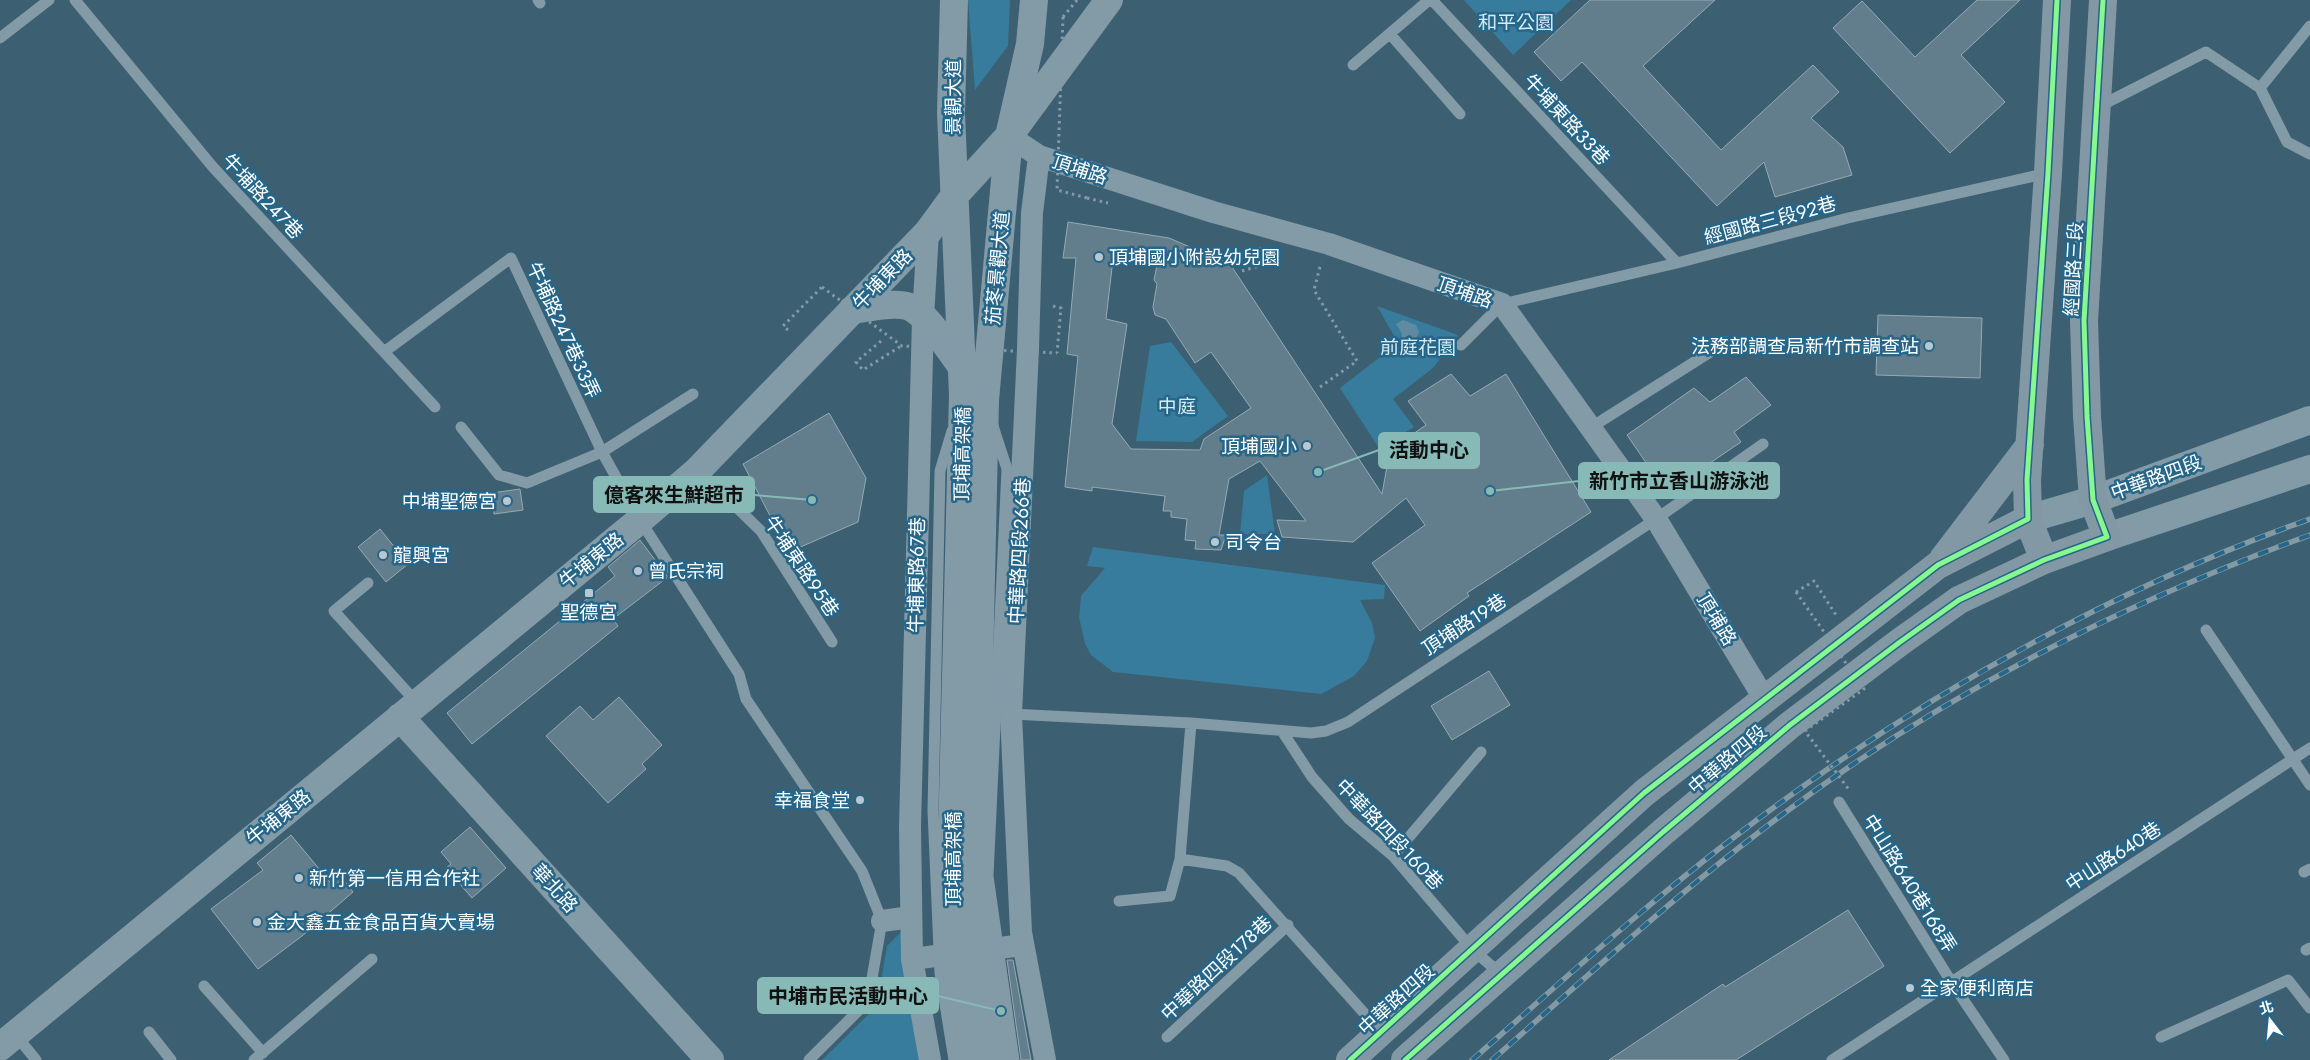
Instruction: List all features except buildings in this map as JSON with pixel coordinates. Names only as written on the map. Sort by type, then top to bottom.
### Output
[{"type":"main road","name":"經國路三段","points":[[2044,560],[2028,519],[2027,480],[2048,173],[2057,0]]},
{"type":"main road","name":"經國路三段","points":[[2103,0],[2084,321],[2087,416],[2093,500],[2107,537]]},
{"type":"main road","points":[[1938,566],[2030,445]]},
{"type":"main road","name":"中華路四段","points":[[1350,1060],[1644,793],[1938,566],[2028,519]]},
{"type":"main road","name":"中華路四段","points":[[1404,1060],[1790,725],[1960,600],[2044,560],[2107,537]]},
{"type":"street","name":"景觀大道","points":[[954,0],[951,112],[955,194]]},
{"type":"street","points":[[1009,136],[1030,44],[1034,0]]},
{"type":"street","name":"牛埔東路","points":[[7,1040],[640,520],[698,470],[928,232],[955,194],[1009,136],[1109,0]]},
{"type":"street","name":"茄苳景觀大道","points":[[971,388],[1009,136]]},
{"type":"street","name":"頂埔路","points":[[1009,136],[1039,156],[1213,212],[1328,244],[1502,304],[1656,519],[1765,700]]},
{"type":"street","name":"中華路四段266巷","points":[[1039,156],[1032,213],[1028,349],[1011,714],[1023,945],[1045,1060]]},
{"type":"street","name":"茄苳景觀大道","points":[[955,194],[971,388]]},
{"type":"street","name":"牛埔東路67巷","points":[[911,918],[910,807],[923,318],[928,232]]},
{"type":"street","points":[[852,310],[894,305],[911,307],[938,334],[971,388]]},
{"type":"street","name":"頂埔高架橋","points":[[971,388],[951,878],[958,983],[972,1060]]},
{"type":"street","name":"頂埔高架橋","points":[[971,388],[976,920],[998,1060]]},
{"type":"street","name":"中華路四段","points":[[2028,519],[2093,500],[2310,420]]},
{"type":"street","name":"中華路四段","points":[[2107,537],[2310,469]]},
{"type":"street","name":"華北路","points":[[408,710],[710,1060]]},
{"type":"street","points":[[882,921],[911,918],[912,959],[930,1060]]},
{"type":"street","points":[[912,959],[1023,945]]},
{"type":"lane","points":[[0,38],[49,0]]},
{"type":"lane","name":"牛埔路247巷","points":[[75,0],[212,166],[434,407]]},
{"type":"lane","points":[[1353,65],[1431,0]]},
{"type":"lane","name":"牛埔東路33巷","points":[[1431,0],[1677,263]]},
{"type":"lane","points":[[2260,88],[2310,26]]},
{"type":"lane","points":[[1390,34],[1460,114]]},
{"type":"lane","points":[[2098,106],[2206,52],[2260,88],[2286,142],[2310,154]]},
{"type":"lane","name":"經國路三段92巷","points":[[1502,304],[1677,263],[1848,218],[2048,173]]},
{"type":"lane","name":"牛埔路247巷33弄","points":[[384,352],[511,258],[602,452]]},
{"type":"lane","points":[[1461,345],[1502,304]]},
{"type":"lane","points":[[1590,428],[1726,342]]},
{"type":"lane","name":"頂埔高架橋","points":[[954,1060],[940,973],[933,802],[940,471],[971,388]]},
{"type":"lane","name":"頂埔高架橋","points":[[971,388],[1007,469],[988,876],[1014,1060]]},
{"type":"lane","points":[[461,427],[499,475],[527,483],[602,452],[693,394]]},
{"type":"lane","name":"頂埔路19巷","points":[[1011,714],[1191,723],[1282,732],[1311,733],[1326,730],[1348,722],[1656,519],[1763,444]]},
{"type":"lane","points":[[602,452],[640,520],[739,674],[746,699],[862,871],[882,921],[868,1001],[809,1060]]},
{"type":"lane","name":"牛埔東路95巷","points":[[698,470],[761,531],[832,642]]},
{"type":"lane","points":[[368,583],[334,611],[408,710]]},
{"type":"lane","points":[[2206,630],[2310,785]]},
{"type":"lane","points":[[1119,901],[1170,896],[1180,859],[1191,723]]},
{"type":"lane","name":"中華路四段160巷","points":[[1282,732],[1312,777],[1349,819],[1393,856],[1473,950],[1502,975]]},
{"type":"lane","name":"中山路640巷","points":[[1832,1060],[2310,748]]},
{"type":"lane","points":[[1393,856],[1481,752]]},
{"type":"lane","name":"中山路640巷168弄","points":[[1839,802],[1952,983]]},
{"type":"lane","name":"中華路四段178巷","points":[[1180,859],[1227,866],[1233,870],[1288,926],[1381,1032]]},
{"type":"lane","name":"中華路四段178巷","points":[[1167,1037],[1288,926]]},
{"type":"lane","points":[[204,986],[258,1056],[372,958]]},
{"type":"lane","points":[[2161,1037],[2288,980],[2310,1008]]},
{"type":"lane","points":[[1952,983],[2004,1060]]},
{"type":"lane","points":[[149,1032],[172,1060]]},
{"type":"lane","points":[[7,1040],[36,1060]]},
{"type":"path","points":[[1077,0],[1063,17],[1058,190],[1087,198]]},
{"type":"path","points":[[1242,271],[1256,267],[1266,226]]},
{"type":"path","points":[[1320,387],[1357,361],[1314,290],[1328,244]]},
{"type":"path","points":[[788,330],[783,326],[822,287],[902,346],[1058,353],[1061,308],[1053,306]]},
{"type":"path","points":[[881,341],[856,362],[863,370],[902,346]]},
{"type":"path","points":[[1830,622],[1837,616],[1814,581],[1796,592],[1864,689],[1805,732],[1850,791]]},
{"type":"path","points":[[1819,657],[1806,639],[1822,628]]},
{"type":"green space","points":[[968,0],[1010,0],[1008,46],[975,90]]},
{"type":"green space","name":"和平公園","points":[[1464,0],[1571,0],[1513,55]]},
{"type":"green space","name":"前庭花園","points":[[1377,306],[1458,335],[1433,368],[1393,399],[1414,427],[1379,448],[1340,388],[1393,347],[1394,336]]},
{"type":"green space","name":"中庭","points":[[1171,342],[1228,416],[1192,442],[1136,441],[1150,346]]},
{"type":"green space","points":[[1267,475],[1275,534],[1240,534],[1244,491]]},
{"type":"green space","points":[[1093,547],[1385,585],[1384,599],[1360,600],[1372,623],[1375,638],[1367,661],[1354,676],[1321,694],[1113,672],[1091,655],[1085,644],[1079,617],[1081,596],[1105,568],[1087,566]]},
{"type":"green space","points":[[901,932],[922,1060],[822,1060],[877,1006],[887,946]]},
{"type":"shaded area","points":[[1403,320],[1416,325],[1419,332],[1411,350],[1405,350],[1401,346],[1402,334],[1396,324]]},
{"type":"railway","points":[[1472,1060],[1669,889],[1737,835],[1871,740],[1940,696],[2084,616],[2233,548],[2310,519]]},
{"type":"railway","points":[[1492,1060],[1623,944],[1723,860],[1821,786],[1887,742],[1954,701],[2022,663],[2093,627],[2237,563],[2310,535]]},
{"type":"cycle path","points":[[1350,1060],[1644,793],[1938,565],[2028,519],[2027,480],[2048,173],[2057,0]]},
{"type":"cycle path","points":[[1405,1060],[1663,832],[1790,725],[1900,642],[1959,600],[2044,560],[2107,537],[2093,500],[2087,416],[2084,321],[2103,0]]},
{"type":"place","name":"頂埔國小附設幼兒園","points":[[1099,257]]},
{"type":"place","name":"法務部調查局新竹市調查站","points":[[1929,346]]},
{"type":"place","name":"頂埔國小","points":[[1307,446]]},
{"type":"place","name":"活動中心","points":[[1318,472]]},
{"type":"place","name":"新竹市立香山游泳池","points":[[1490,491]]},
{"type":"place","name":"億客來生鮮超市","points":[[812,500]]},
{"type":"place","name":"中埔聖德宮","points":[[507,501]]},
{"type":"place","name":"司令台","points":[[1215,542]]},
{"type":"place","name":"龍興宮","points":[[383,555]]},
{"type":"place","name":"曾氏宗祠","points":[[638,571]]},
{"type":"place","name":"聖德宮","points":[[589,593]]},
{"type":"place","name":"幸福食堂","points":[[860,800]]},
{"type":"place","name":"新竹第一信用合作社","points":[[299,878]]},
{"type":"place","name":"金大鑫五金食品百貨大賣場","points":[[257,922]]},
{"type":"place","name":"全家便利商店","points":[[1910,988]]},
{"type":"place","name":"中埔市民活動中心","points":[[1001,1011]]}]
